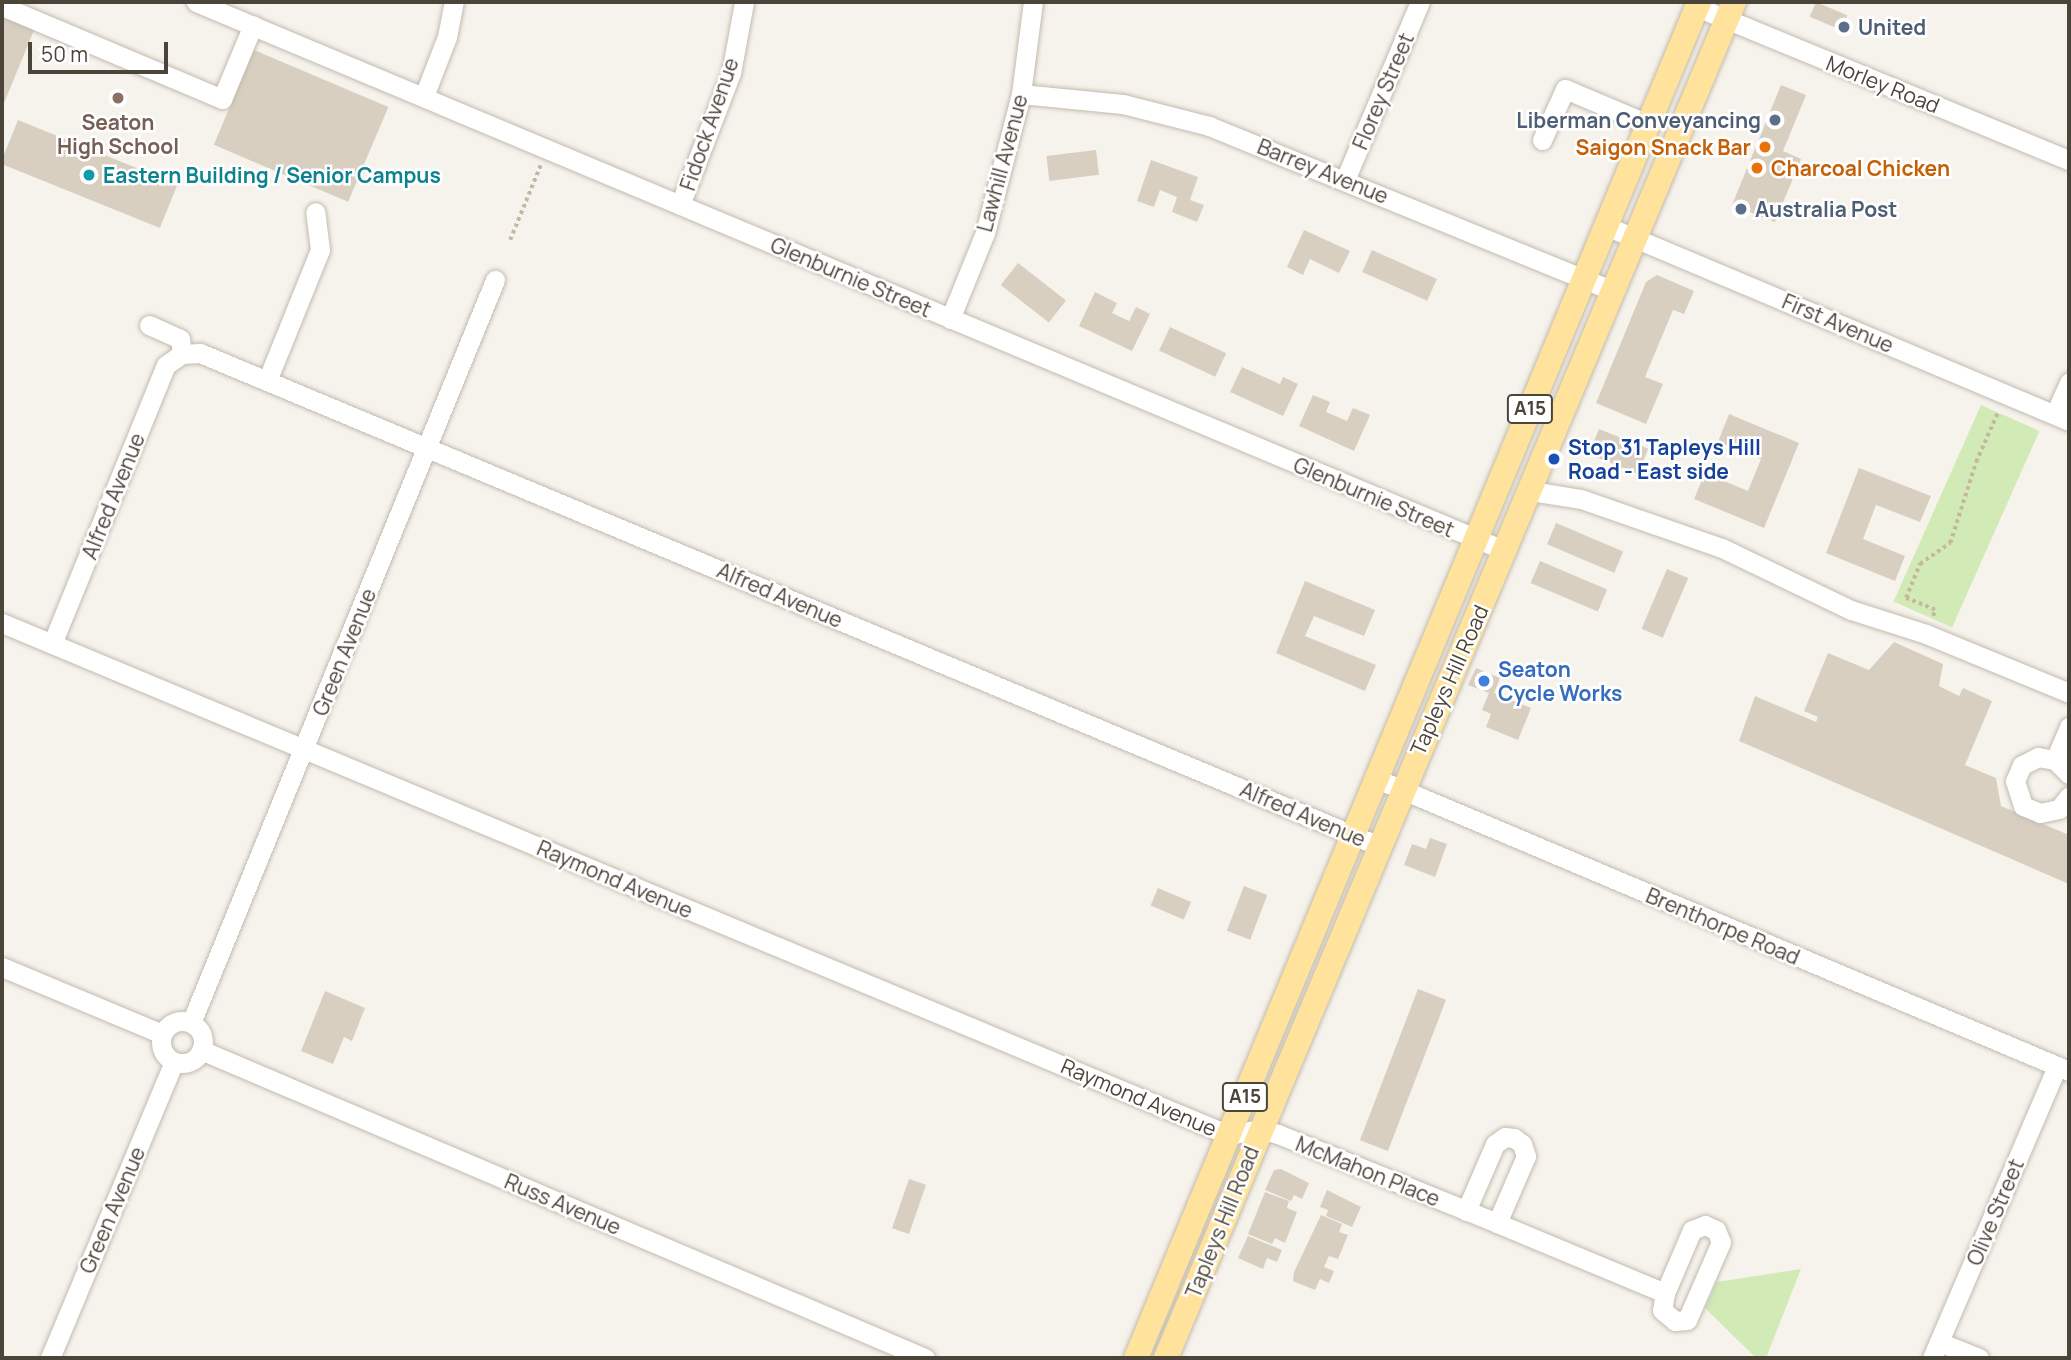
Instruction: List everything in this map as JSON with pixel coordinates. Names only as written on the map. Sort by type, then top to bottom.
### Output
[{"type":"main road","name":"Tapleys Hill Road","points":[[1136,1358],[1698,4]]},
{"type":"main road","name":"Tapleys Hill Road","points":[[1166,1358],[1377,845],[1506,551],[1730,11]]},
{"type":"street","name":"Glenburnie Street","points":[[197,2],[1506,551]]},
{"type":"street","points":[[424,96],[447,37],[454,2]]},
{"type":"street","name":"Fidock Avenue","points":[[680,205],[731,73],[744,2]]},
{"type":"street","name":"Lawhill Avenue","points":[[950,318],[985,233],[1021,94],[1033,2]]},
{"type":"street","name":"Florey Street","points":[[1345,180],[1420,2]]},
{"type":"street","name":"Morley Road","points":[[1698,4],[1730,11],[2069,160]]},
{"type":"street","points":[[2,6],[222,99],[253,25]]},
{"type":"street","points":[[1542,140],[1565,89],[1648,124]]},
{"type":"street","name":"Barrey Avenue","points":[[1021,94],[1123,104],[1209,126],[1614,291]]},
{"type":"street","points":[[267,381],[320,250],[315,212]]},
{"type":"street","name":"First Avenue","points":[[1606,226],[2062,417]]},
{"type":"street","name":"Green Avenue","points":[[191,1023],[495,280]]},
{"type":"street","points":[[149,325],[180,338],[182,354]]},
{"type":"street","name":"Alfred Avenue","points":[[52,645],[166,365],[182,354],[200,354],[1377,845]]},
{"type":"street","points":[[2062,417],[2069,382]]},
{"type":"street","points":[[1531,491],[1581,499],[1722,548],[1851,610],[1926,635],[2069,693]]},
{"type":"street","name":"Raymond Avenue","points":[[2,623],[1229,1135]]},
{"type":"street","points":[[2069,727],[2062,767],[2038,757],[2022,765],[2015,781],[2018,799],[2031,811],[2050,813],[2069,796]]},
{"type":"street","name":"Brenthorpe Road","points":[[1377,779],[2063,1069]]},
{"type":"street","points":[[2,967],[162,1034]]},
{"type":"street","points":[[191,1023],[202,1038],[201,1050],[187,1063],[174,1062],[161,1047],[162,1034],[171,1024],[191,1023]]},
{"type":"street","name":"Russ Avenue","points":[[201,1050],[925,1358]]},
{"type":"street","name":"Green Avenue","points":[[50,1358],[174,1062]]},
{"type":"street","name":"Olive Street","points":[[1936,1350],[2063,1069]]},
{"type":"street","points":[[1229,1135],[1260,1129]]},
{"type":"street","name":"McMahon Place","points":[[1260,1129],[1466,1210],[1665,1293]]},
{"type":"street","name":"McMahon Place","points":[[1466,1210],[1495,1144],[1505,1137],[1514,1138],[1522,1144],[1526,1156],[1497,1223]]},
{"type":"street","points":[[1936,1350],[1979,1358]]},
{"type":"path","points":[[510,240],[547,149]]},
{"type":"path","points":[[1926,635],[1935,610],[1906,598],[1920,564],[1950,543],[1976,462],[2006,394]]},
{"type":"green space","points":[[1981,405],[2039,431],[1952,627],[1894,601]]},
{"type":"green space","points":[[1801,1269],[1766,1358],[1756,1358],[1705,1308],[1717,1282]]},
{"type":"building","points":[[1816,2],[1847,15],[1841,30],[1810,17]]},
{"type":"building","points":[[2,11],[37,23],[4,103],[2,102]]},
{"type":"building","points":[[254,50],[388,107],[348,202],[214,145]]},
{"type":"building","points":[[1781,85],[1806,95],[1783,151],[1801,159],[1775,222],[1732,205]]},
{"type":"building","name":"Eastern Building / Senior Campus","points":[[18,120],[177,184],[160,228],[2,164]]},
{"type":"building","points":[[1096,150],[1099,175],[1049,181],[1046,156]]},
{"type":"building","points":[[1151,160],[1198,177],[1190,200],[1204,205],[1197,222],[1172,212],[1177,197],[1160,190],[1154,207],[1137,201]]},
{"type":"building","points":[[1304,230],[1350,251],[1339,273],[1310,259],[1303,275],[1287,267]]},
{"type":"building","points":[[1372,250],[1437,279],[1427,301],[1362,272]]},
{"type":"building","points":[[1018,263],[1066,301],[1049,323],[1001,285]]},
{"type":"building","points":[[1657,275],[1694,291],[1684,314],[1673,310],[1645,377],[1663,384],[1646,424],[1596,403],[1646,282]]},
{"type":"building","points":[[1095,292],[1117,303],[1112,313],[1129,321],[1136,307],[1150,314],[1132,351],[1079,326]]},
{"type":"building","points":[[1170,327],[1226,353],[1215,377],[1159,351]]},
{"type":"building","points":[[1242,367],[1280,384],[1283,377],[1298,384],[1283,416],[1230,392]]},
{"type":"building","points":[[1313,395],[1330,402],[1326,412],[1347,421],[1353,408],[1370,415],[1354,451],[1299,426]]},
{"type":"building","points":[[1729,414],[1799,443],[1764,528],[1694,499],[1705,473],[1748,491],[1761,459],[1718,442]]},
{"type":"building","points":[[1599,429],[1648,449],[1638,474],[1589,454]]},
{"type":"building","points":[[1859,468],[1931,496],[1920,522],[1876,505],[1863,539],[1905,556],[1895,581],[1826,553]]},
{"type":"building","points":[[1556,523],[1623,552],[1614,573],[1547,544]]},
{"type":"building","points":[[1540,561],[1607,590],[1598,612],[1531,583]]},
{"type":"building","points":[[1667,569],[1688,578],[1663,638],[1642,629]]},
{"type":"building","points":[[1305,581],[1375,610],[1364,636],[1314,616],[1305,636],[1376,665],[1365,691],[1276,653]]},
{"type":"building","points":[[1894,642],[1943,664],[1939,686],[1959,696],[1963,688],[1992,701],[1965,765],[1996,778],[2001,806],[2069,835],[2069,884],[1739,741],[1755,696],[1816,722],[1818,717],[1804,711],[1828,653],[1869,670]]},
{"type":"building","points":[[1476,668],[1500,678],[1494,693],[1531,708],[1518,740],[1486,727],[1491,714],[1482,710],[1489,693],[1468,685]]},
{"type":"building","points":[[1430,838],[1447,844],[1435,877],[1404,865],[1412,844],[1426,849]]},
{"type":"building","points":[[1244,886],[1267,895],[1250,940],[1227,931]]},
{"type":"building","points":[[1158,888],[1191,902],[1184,920],[1151,905]]},
{"type":"building","points":[[1418,989],[1446,1000],[1388,1151],[1360,1140]]},
{"type":"building","points":[[325,991],[365,1008],[352,1041],[344,1037],[333,1064],[301,1051]]},
{"type":"building","points":[[1281,1169],[1309,1183],[1302,1199],[1294,1195],[1291,1201],[1265,1190],[1274,1170]]},
{"type":"building","points":[[909,1179],[926,1185],[909,1234],[892,1228]]},
{"type":"building","points":[[1327,1190],[1361,1207],[1352,1227],[1326,1216],[1328,1210],[1320,1207]]},
{"type":"building","points":[[1265,1192],[1289,1201],[1287,1208],[1297,1212],[1285,1243],[1275,1238],[1272,1244],[1248,1234]]},
{"type":"building","points":[[1321,1215],[1342,1224],[1339,1232],[1348,1235],[1338,1259],[1329,1256],[1324,1267],[1334,1271],[1329,1283],[1320,1279],[1315,1290],[1293,1281],[1294,1272]]},
{"type":"building","points":[[1248,1236],[1282,1250],[1277,1262],[1267,1258],[1263,1269],[1238,1258]]},
{"type":"place","name":"United","points":[[1844,27]]},
{"type":"place","name":"Seaton High School","points":[[118,98]]},
{"type":"place","name":"Liberman Conveyancing","points":[[1775,120]]},
{"type":"place","name":"Saigon Snack Bar","points":[[1765,147]]},
{"type":"place","name":"Charcoal Chicken","points":[[1757,168]]},
{"type":"place","name":"Eastern Building / Senior Campus","points":[[89,175]]},
{"type":"place","name":"Australia Post","points":[[1741,209]]},
{"type":"place","name":"Stop 31 Tapleys Hill Road - East side","points":[[1554,459]]},
{"type":"place","name":"Seaton Cycle Works","points":[[1484,681]]}]
